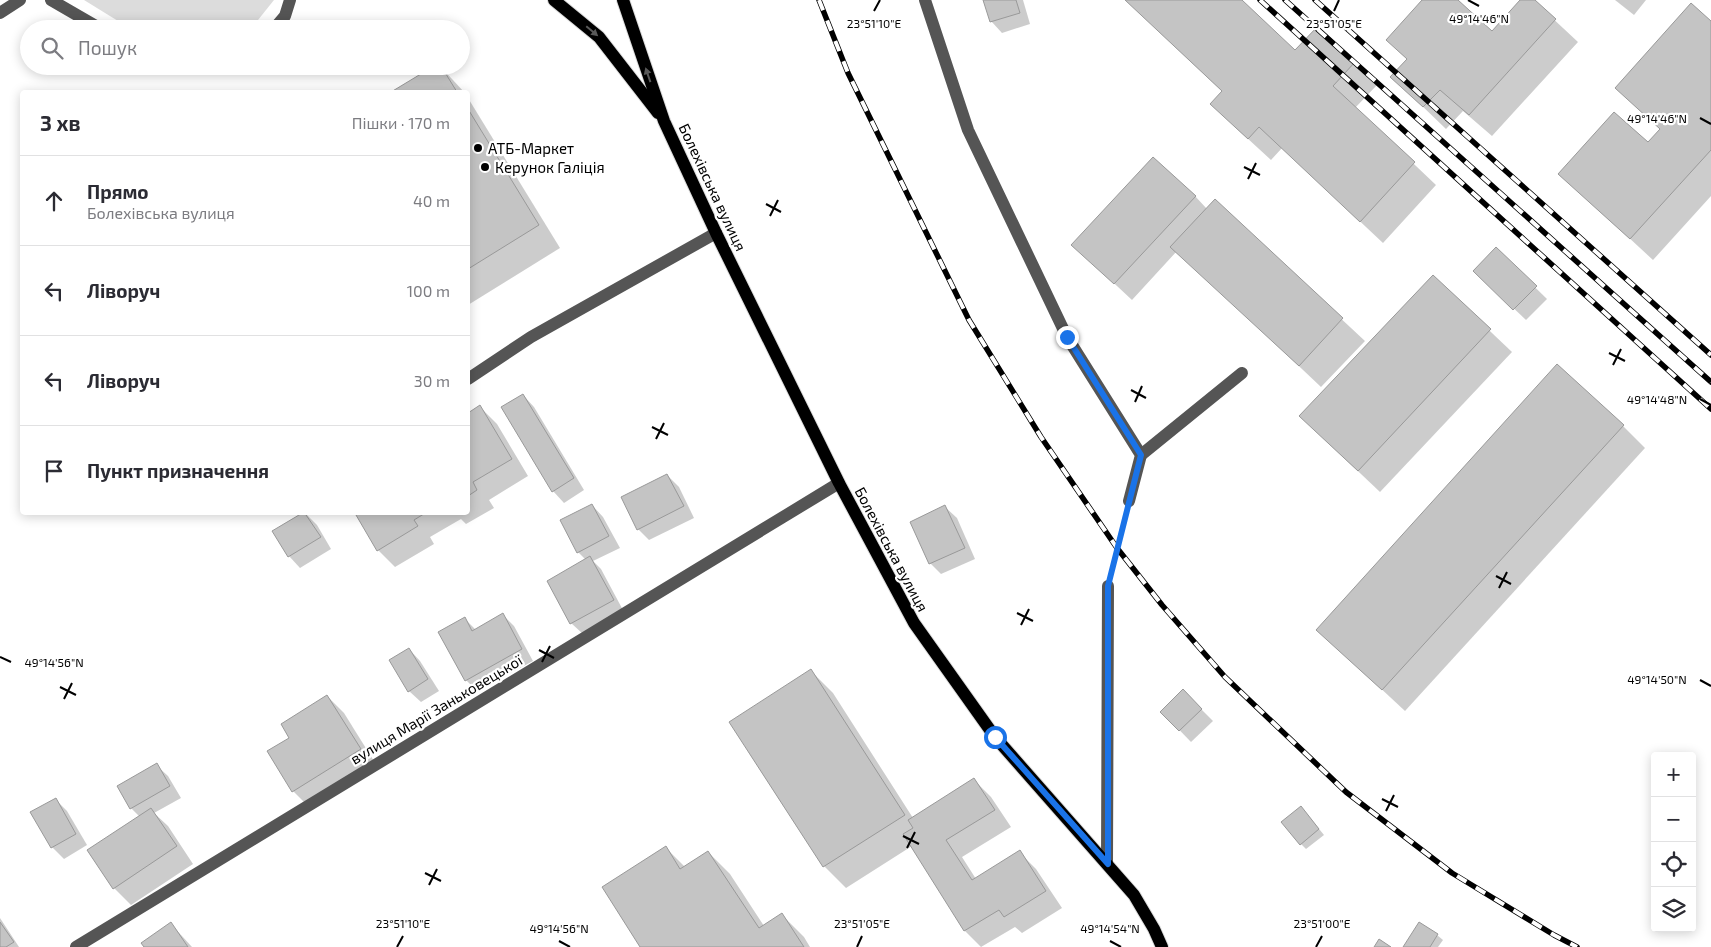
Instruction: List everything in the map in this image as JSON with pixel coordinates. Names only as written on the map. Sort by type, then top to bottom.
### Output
[{"type":"main road","name":"Болехівська вулиця","points":[[554,0],[599,37],[664,121]]},
{"type":"main road","name":"Болехівська вулиця","points":[[623,0],[664,121],[716,233],[840,483],[914,623],[995,737],[1134,895],[1162,947]]},
{"type":"street","points":[[0,13],[20,0]]},
{"type":"street","points":[[51,0],[85,20]]},
{"type":"street","points":[[282,20],[285,16],[290,0]]},
{"type":"street","points":[[925,0],[972,139],[1067,337],[1141,455]]},
{"type":"street","points":[[470,378],[531,337],[716,233]]},
{"type":"street","points":[[1129,501],[1141,455],[1242,373]]},
{"type":"street","name":"вулиця Марії Заньковецької","points":[[76,947],[840,483]]},
{"type":"street","points":[[1108,586],[1108,864]]},
{"type":"path","points":[[1108,586],[1129,501]]},
{"type":"shaded area","points":[[84,0],[274,0],[258,20],[116,20]]},
{"type":"building","points":[[983,0],[1016,0],[1020,13],[990,22]]},
{"type":"building","points":[[1125,0],[1242,0],[1295,50],[1318,26],[1355,62],[1333,86],[1415,162],[1360,222],[1259,127],[1248,139],[1210,104],[1222,91]]},
{"type":"building","points":[[1422,0],[1458,0],[1492,31],[1520,0],[1535,0],[1556,19],[1469,115],[1440,90],[1423,107],[1390,77],[1407,59],[1386,40]]},
{"type":"building","points":[[1691,3],[1711,21],[1711,150],[1630,239],[1558,174],[1614,112],[1648,142],[1660,129],[1615,88]]},
{"type":"building","points":[[419,75],[447,75],[456,90],[394,90]]},
{"type":"building","name":"Керунок Галіція","points":[[470,112],[539,225],[470,268]]},
{"type":"building","points":[[1153,157],[1196,196],[1114,284],[1071,245]]},
{"type":"building","points":[[1215,199],[1343,318],[1299,366],[1170,247]]},
{"type":"building","points":[[1496,247],[1537,286],[1513,310],[1473,271]]},
{"type":"building","points":[[1433,275],[1491,329],[1358,471],[1299,416]]},
{"type":"building","points":[[1557,364],[1624,425],[1382,690],[1316,630]]},
{"type":"building","points":[[523,394],[574,478],[552,492],[501,407]]},
{"type":"building","points":[[480,405],[512,459],[473,482],[477,490],[470,495],[470,412]]},
{"type":"building","points":[[667,474],[684,506],[637,530],[621,497]]},
{"type":"building","points":[[592,504],[609,536],[577,553],[560,520]]},
{"type":"building","points":[[945,505],[965,548],[929,564],[910,522]]},
{"type":"building","points":[[299,515],[306,515],[321,537],[288,557],[272,531]]},
{"type":"building","points":[[356,515],[422,515],[414,520],[418,526],[377,551]]},
{"type":"building","points":[[590,556],[614,600],[570,624],[547,581]]},
{"type":"building","points":[[503,613],[522,649],[465,681],[438,632],[465,617],[472,631]]},
{"type":"building","points":[[409,648],[428,679],[408,692],[389,660]]},
{"type":"building","points":[[811,669],[905,815],[823,867],[729,722]]},
{"type":"building","points":[[1183,689],[1202,709],[1179,731],[1160,712]]},
{"type":"building","points":[[327,695],[361,749],[292,792],[267,751],[289,738],[281,724]]},
{"type":"building","points":[[157,763],[170,786],[130,809],[117,786]]},
{"type":"building","points":[[974,778],[995,810],[946,840],[972,880],[1020,850],[1046,891],[1004,917],[999,910],[964,931],[903,834],[913,828],[908,820]]},
{"type":"building","points":[[56,798],[76,834],[51,848],[30,812]]},
{"type":"building","points":[[1301,806],[1319,829],[1300,845],[1281,822]]},
{"type":"building","points":[[151,808],[177,846],[113,889],[87,850]]},
{"type":"building","points":[[666,846],[680,869],[708,851],[759,928],[782,913],[804,947],[640,947],[602,887]]},
{"type":"building","points":[[0,922],[14,942],[6,947],[0,947]]},
{"type":"building","points":[[171,922],[188,947],[144,947],[141,943]]},
{"type":"building","points":[[1419,922],[1438,934],[1430,947],[1403,947]]},
{"type":"building","points":[[1379,939],[1391,947],[1374,947]]},
{"type":"railway","points":[[819,0],[848,73],[969,320],[1041,437],[1117,548],[1162,605],[1225,677],[1346,792],[1452,873],[1577,947]]},
{"type":"railway","points":[[1260,0],[1711,409]]},
{"type":"railway","points":[[1285,0],[1711,382]]},
{"type":"railway","points":[[1315,0],[1711,355]]},
{"type":"place","name":"АТБ-Маркет","points":[[478,148]]},
{"type":"place","name":"Керунок Галіція","points":[[485,167]]},
{"type":"route","points":[[995,737],[1108,864],[1108,586],[1116,548],[1141,455],[1067,337]]}]
